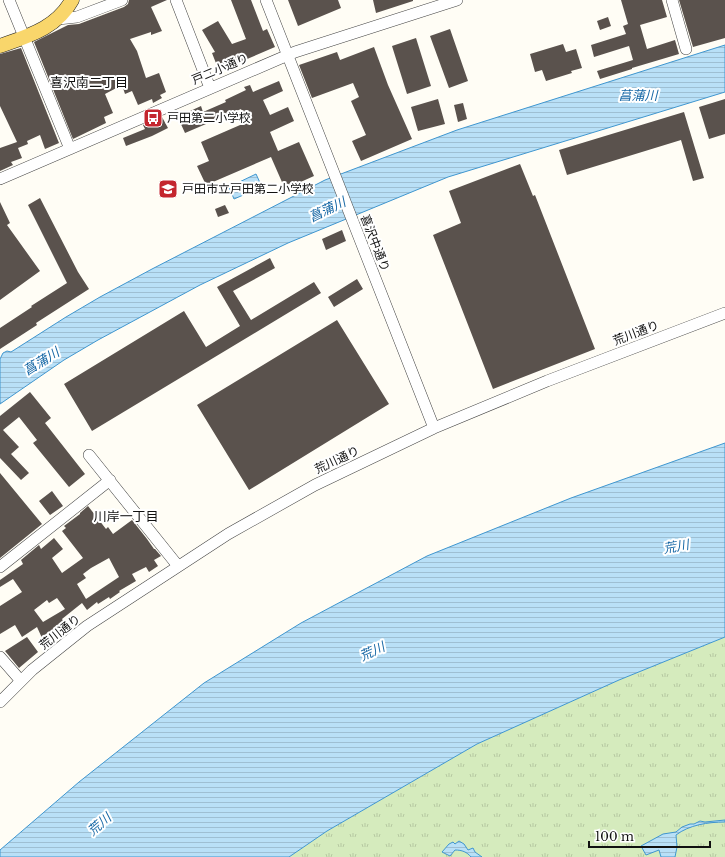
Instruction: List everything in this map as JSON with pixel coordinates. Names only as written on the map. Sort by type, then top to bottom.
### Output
[{"type":"main road","points":[[0,46],[43,30],[58,19],[72,0]]},
{"type":"street","points":[[10,0],[70,149]]},
{"type":"street","points":[[58,19],[77,17],[122,0]]},
{"type":"street","points":[[176,0],[210,88]]},
{"type":"street","name":"喜沢中通り","points":[[266,0],[434,428]]},
{"type":"street","name":"戸二小通り","points":[[0,179],[287,55],[457,0]]},
{"type":"street","points":[[672,0],[686,49]]},
{"type":"street","name":"荒川通り","points":[[0,702],[32,670],[87,626],[178,566],[315,485],[434,428],[547,381],[725,313]]},
{"type":"street","points":[[89,455],[178,566]]},
{"type":"street","points":[[0,567],[110,480]]},
{"type":"street","points":[[0,657],[21,681]]},
{"type":"green space","points":[[725,637],[725,857],[289,857],[327,831],[477,744],[619,680]]},
{"type":"water","name":"菖蒲川","points":[[725,45],[725,92],[448,177],[288,243],[200,285],[98,340],[64,360],[0,404],[0,359],[3,353],[7,351],[11,352],[66,317],[152,269],[325,180],[457,130]]},
{"type":"water","points":[[256,174],[262,187],[234,199],[229,187]]},
{"type":"water","name":"荒川","points":[[725,443],[725,637],[619,680],[477,744],[327,831],[289,857],[0,857],[0,850],[79,782],[204,683],[301,623],[427,556],[571,498]]},
{"type":"water","points":[[725,820],[725,822],[705,823],[693,826],[676,835],[677,847],[675,857],[661,857],[659,850],[646,855],[641,846],[663,834],[676,832],[682,827],[690,824],[700,821]]},
{"type":"water","points":[[459,841],[464,844],[468,850],[473,848],[475,852],[482,857],[471,857],[458,850],[455,850],[450,856],[442,852],[449,844],[453,842],[455,844]]},
{"type":"building","points":[[129,0],[167,0],[151,7],[162,31],[151,35],[151,32],[130,39],[137,51],[146,78],[159,73],[166,92],[160,95],[162,98],[153,103],[152,99],[138,105],[132,91],[125,94],[122,85],[105,94],[113,113],[104,117],[106,123],[73,139],[34,42],[68,25],[79,24],[124,7],[128,4]]},
{"type":"building","points":[[231,0],[251,0],[263,31],[267,29],[275,47],[219,71],[212,53],[215,52],[202,30],[218,21],[232,44],[246,39]]},
{"type":"building","points":[[288,0],[338,0],[341,8],[298,26]]},
{"type":"building","points":[[373,0],[413,0],[413,1],[376,13]]},
{"type":"building","points":[[621,0],[662,0],[667,17],[640,25],[647,49],[675,40],[679,54],[600,79],[597,71],[633,60],[629,46],[594,57],[591,45],[626,34],[623,26],[628,24]]},
{"type":"building","points":[[679,0],[725,0],[725,38],[693,47]]},
{"type":"building","points":[[608,17],[611,26],[600,30],[597,21]]},
{"type":"building","points":[[450,29],[468,81],[449,88],[430,36]]},
{"type":"building","points":[[416,38],[431,86],[407,94],[392,46]]},
{"type":"building","points":[[563,44],[566,52],[576,49],[582,68],[571,71],[572,73],[546,81],[542,70],[535,72],[530,54]]},
{"type":"building","points":[[374,47],[388,85],[412,139],[361,161],[352,141],[366,135],[351,101],[359,97],[353,83],[312,98],[299,65],[337,52],[340,60]]},
{"type":"building","points":[[21,48],[59,143],[45,149],[40,135],[27,141],[28,144],[18,148],[22,158],[11,162],[13,165],[0,171],[0,148],[17,142],[0,106],[0,54]]},
{"type":"building","points":[[279,81],[283,91],[263,100],[270,115],[288,107],[294,121],[270,132],[278,151],[299,142],[314,176],[285,189],[271,157],[206,185],[197,166],[209,161],[201,142],[247,122],[241,109],[185,133],[180,122],[190,118],[188,112],[201,106],[203,112],[226,102],[225,100],[246,90],[244,87],[250,85],[253,92]]},
{"type":"building","points":[[438,99],[445,124],[418,131],[411,107]]},
{"type":"building","points":[[725,99],[725,134],[709,139],[699,107]]},
{"type":"building","points":[[463,103],[467,119],[458,122],[454,105]]},
{"type":"building","points":[[684,112],[704,178],[693,181],[681,140],[567,175],[559,150]]},
{"type":"building","points":[[162,117],[168,128],[126,146],[123,138],[145,129],[143,125]]},
{"type":"building","points":[[520,164],[533,196],[535,195],[595,349],[493,389],[433,235],[461,223],[449,191]]},
{"type":"building","points":[[40,198],[78,272],[89,289],[36,323],[37,325],[0,349],[0,328],[67,283],[28,205]]},
{"type":"building","points":[[0,202],[10,223],[7,225],[40,271],[0,300]]},
{"type":"building","points":[[225,205],[229,213],[218,217],[215,209]]},
{"type":"building","points":[[342,230],[346,241],[326,250],[322,239]]},
{"type":"building","points":[[270,258],[275,268],[233,291],[251,320],[314,282],[321,293],[92,431],[64,384],[184,311],[206,347],[240,326],[217,287]]},
{"type":"building","points":[[357,279],[363,289],[334,307],[328,297]]},
{"type":"building","points":[[337,320],[389,404],[249,490],[197,405]]},
{"type":"building","points":[[30,392],[51,418],[45,423],[85,474],[69,487],[33,443],[37,440],[19,417],[3,430],[19,447],[11,454],[29,473],[21,480],[0,458],[0,416]]},
{"type":"building","points":[[0,473],[42,524],[0,558]]},
{"type":"building","points":[[52,491],[63,506],[50,515],[39,501]]},
{"type":"building","points":[[88,506],[106,529],[108,527],[113,534],[132,520],[161,556],[154,560],[158,566],[149,572],[146,567],[132,574],[136,581],[119,591],[120,592],[110,599],[109,597],[98,604],[97,602],[87,610],[82,603],[62,619],[65,624],[42,638],[37,627],[22,637],[15,625],[0,634],[0,606],[22,592],[13,579],[0,587],[0,580],[23,564],[21,560],[39,545],[41,549],[54,538],[63,549],[52,558],[62,573],[83,558],[62,531],[66,528],[64,526]],"holes":[[[109,558],[119,577],[86,599],[77,584],[86,578],[83,574]],[[57,598],[65,609],[43,622],[34,610],[47,600],[49,603]]]},
{"type":"building","points":[[27,637],[38,652],[19,668],[5,651]]},
{"type":"place","name":"戸田第二小学校","points":[[153,118]]},
{"type":"place","name":"戸田市立戸田第二小学校","points":[[168,189]]},
{"type":"district","name":"喜沢南二丁目","points":[[89,82]]},
{"type":"district","name":"川岸一丁目","points":[[126,516]]}]
